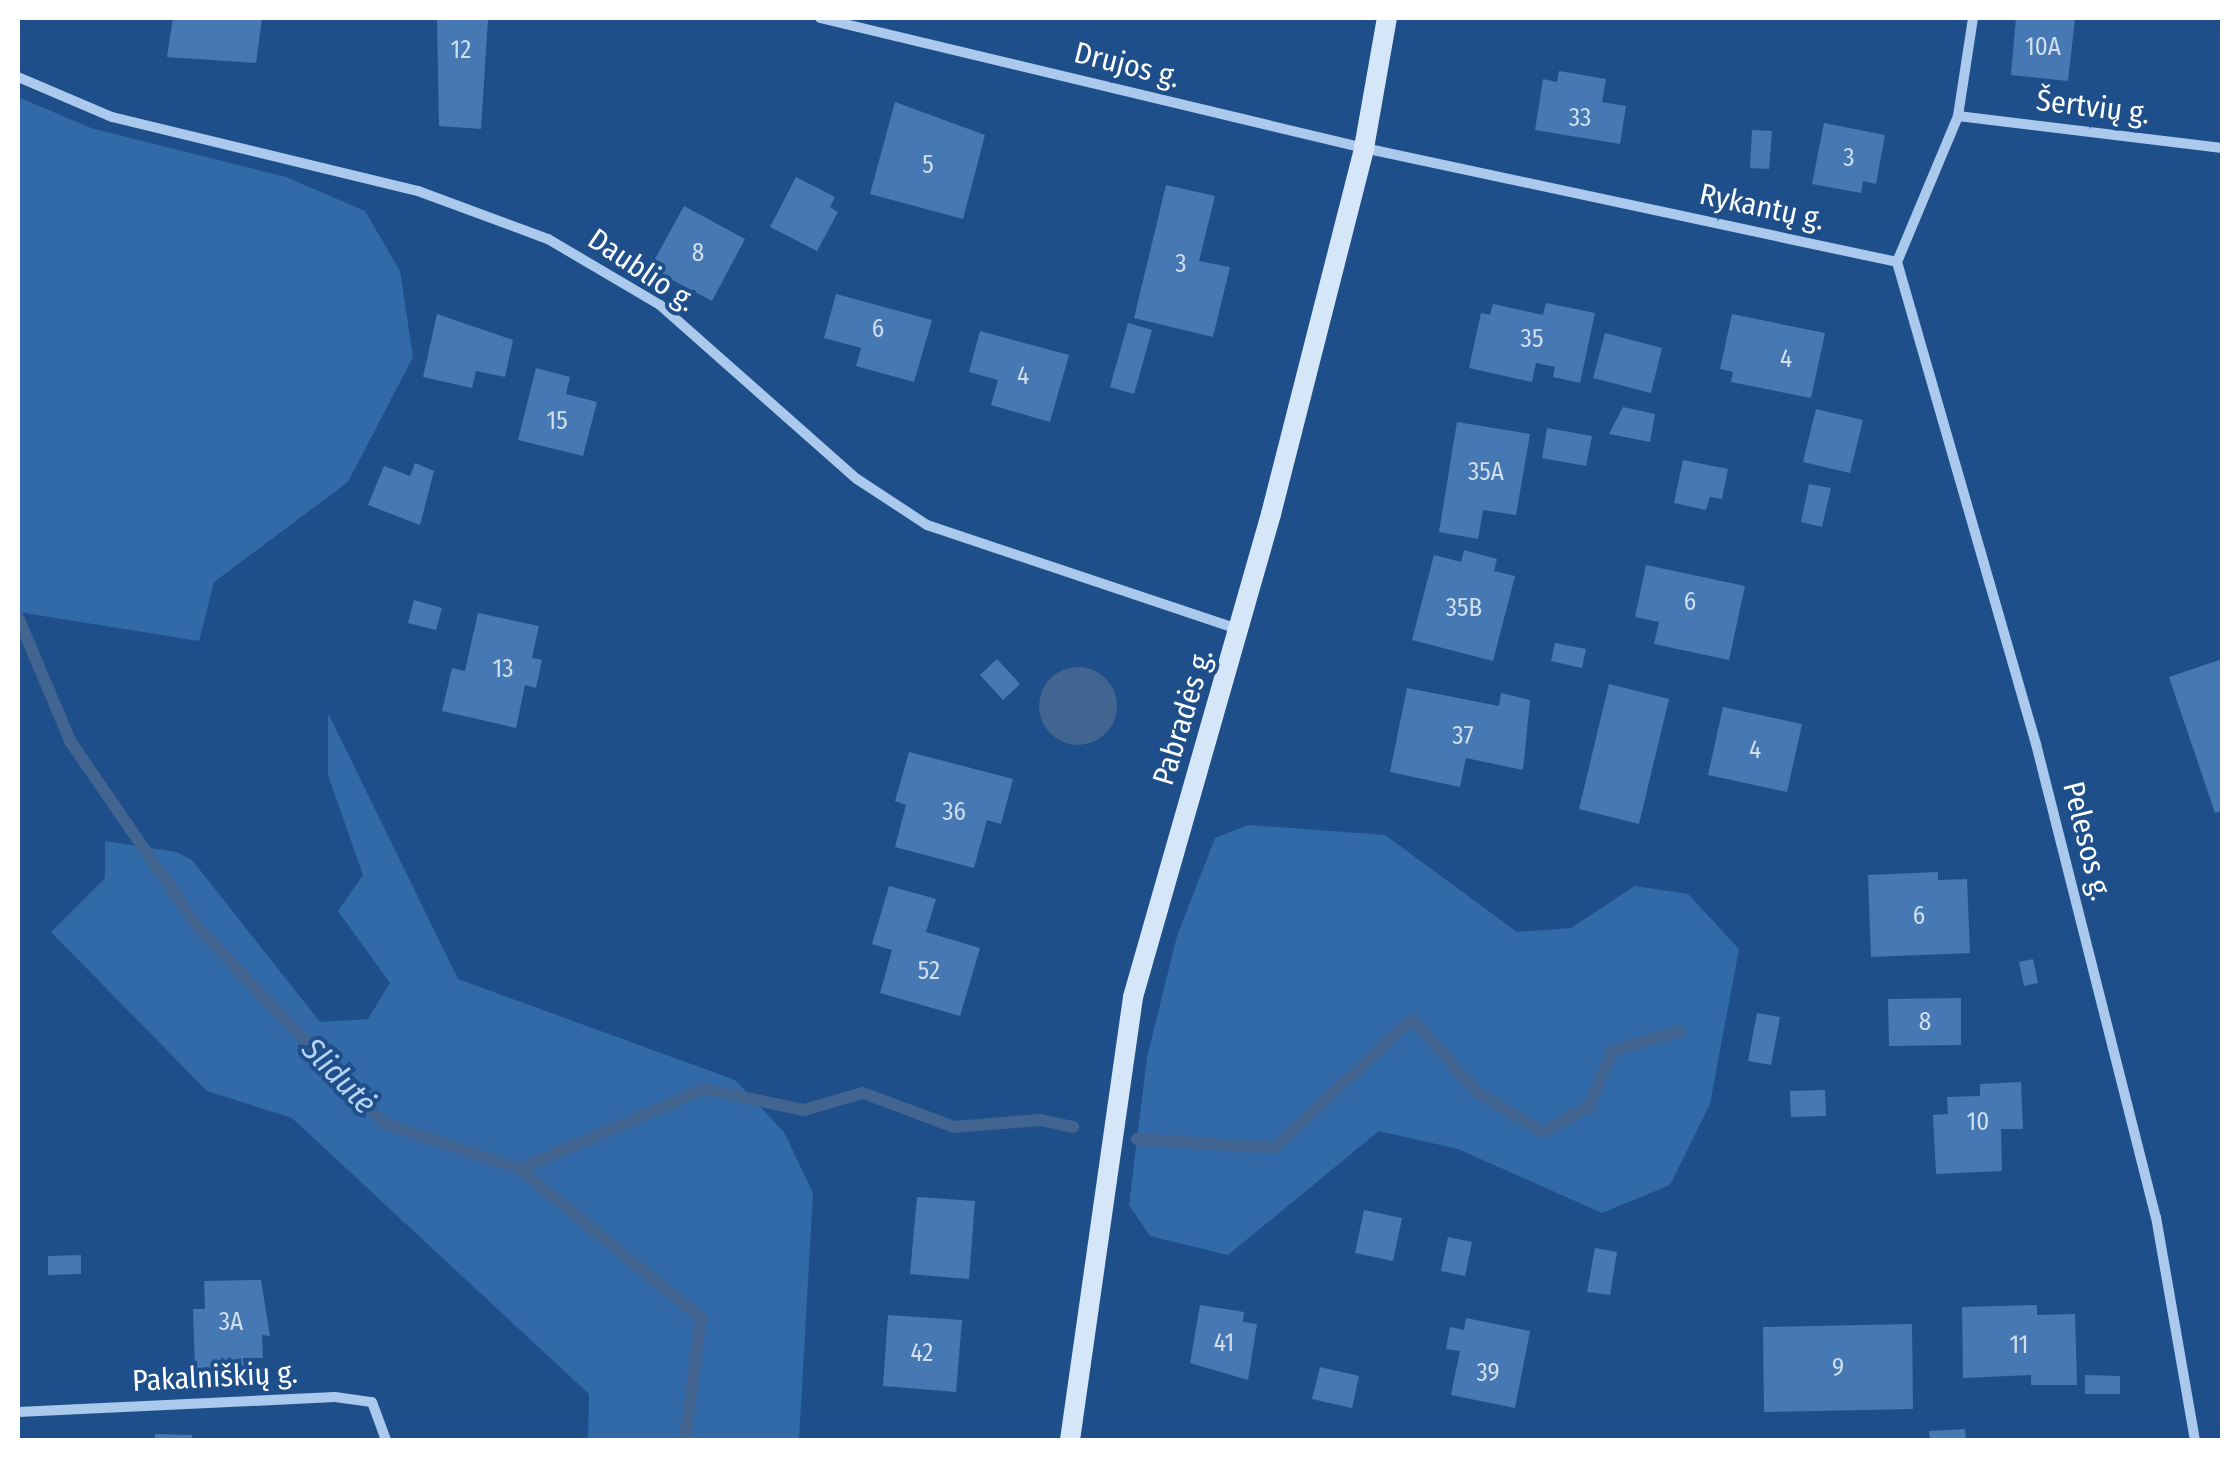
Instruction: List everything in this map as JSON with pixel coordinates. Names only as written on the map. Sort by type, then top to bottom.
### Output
[{"type":"street","name":"Drujos g.","points":[[820,18],[1364,148]]},
{"type":"street","name":"Pabradės g.","points":[[1070,1440],[1133,997],[1241,631],[1364,148],[1387,18]]},
{"type":"street","points":[[1897,262],[1958,116],[1973,18]]},
{"type":"street","name":"Daublio g.","points":[[18,77],[112,116],[418,192],[548,239],[660,306],[856,479],[926,525],[1241,631]]},
{"type":"street","name":"Šertvių g.","points":[[1958,116],[2222,148]]},
{"type":"street","name":"Rykantų g.","points":[[1364,148],[1897,262]]},
{"type":"street","name":"Pelesos g.","points":[[1897,262],[2041,763],[2156,1217],[2195,1440]]},
{"type":"street","name":"Pakalniškių g.","points":[[18,1412],[335,1397],[372,1402],[386,1440]]},
{"type":"shaded area","points":[[18,97],[91,128],[286,177],[365,211],[400,271],[413,357],[348,482],[214,582],[199,641],[18,612]]},
{"type":"shaded area","points":[[1078,667],[1106,678],[1117,706],[1106,734],[1078,745],[1050,734],[1039,706],[1050,678]]},
{"type":"shaded area","points":[[328,713],[458,979],[735,1080],[784,1132],[813,1193],[799,1440],[588,1440],[589,1394],[292,1118],[207,1091],[51,932],[105,878],[105,841],[176,852],[192,860],[320,1022],[368,1019],[390,983],[338,911],[363,875],[328,775]]},
{"type":"shaded area","points":[[1248,825],[1385,835],[1517,932],[1571,928],[1635,886],[1688,894],[1739,949],[1710,1104],[1670,1185],[1602,1213],[1458,1149],[1379,1131],[1228,1255],[1150,1236],[1129,1205],[1147,1057],[1177,936],[1215,838]]},
{"type":"building","points":[[173,18],[262,18],[256,63],[167,57]]},
{"type":"building","points":[[437,18],[488,19],[481,129],[439,126]]},
{"type":"building","points":[[2016,18],[2075,19],[2068,81],[2011,75]]},
{"type":"building","points":[[1559,71],[1606,79],[1602,102],[1626,106],[1620,144],[1535,130],[1543,79],[1557,82]]},
{"type":"building","points":[[895,102],[985,135],[963,219],[870,194]]},
{"type":"building","points":[[1824,123],[1885,135],[1876,184],[1863,181],[1861,193],[1812,184]]},
{"type":"building","points":[[1752,130],[1772,131],[1769,169],[1750,168]]},
{"type":"building","points":[[796,177],[835,197],[830,207],[838,212],[817,251],[770,227]]},
{"type":"building","points":[[1166,185],[1215,196],[1199,261],[1230,267],[1213,337],[1134,318]]},
{"type":"building","points":[[684,206],[745,239],[712,301],[650,268]]},
{"type":"building","points":[[836,294],[932,320],[914,382],[856,366],[861,348],[824,338]]},
{"type":"building","points":[[1546,303],[1595,313],[1580,383],[1553,377],[1555,367],[1536,363],[1532,382],[1469,368],[1481,313],[1490,315],[1493,304],[1543,315]]},
{"type":"building","points":[[437,314],[513,340],[505,377],[476,371],[472,388],[423,377]]},
{"type":"building","points":[[1732,314],[1825,333],[1811,398],[1731,382],[1733,372],[1720,369]]},
{"type":"building","points":[[1128,323],[1152,330],[1134,394],[1110,387]]},
{"type":"building","points":[[980,331],[1069,355],[1050,422],[991,405],[998,380],[969,372]]},
{"type":"building","points":[[1605,333],[1662,348],[1651,393],[1593,378]]},
{"type":"building","points":[[536,368],[570,377],[566,394],[597,402],[583,456],[518,440]]},
{"type":"building","points":[[1623,407],[1655,414],[1650,442],[1609,434]]},
{"type":"building","points":[[1816,409],[1863,420],[1850,473],[1803,462]]},
{"type":"building","points":[[1457,422],[1530,434],[1516,515],[1483,510],[1478,539],[1439,532]]},
{"type":"building","points":[[1547,428],[1592,436],[1586,466],[1542,458]]},
{"type":"building","points":[[1683,460],[1728,469],[1722,499],[1710,497],[1706,510],[1674,503]]},
{"type":"building","points":[[415,463],[434,471],[420,525],[368,505],[384,466],[410,476]]},
{"type":"building","points":[[1809,484],[1831,488],[1822,527],[1801,522]]},
{"type":"building","points":[[1464,550],[1497,559],[1494,571],[1515,576],[1493,661],[1412,640],[1434,555],[1461,562]]},
{"type":"building","points":[[1646,565],[1745,586],[1729,660],[1654,644],[1659,622],[1635,617]]},
{"type":"building","points":[[414,600],[442,608],[436,630],[408,623]]},
{"type":"building","points":[[478,613],[539,626],[532,658],[542,660],[536,688],[525,685],[516,728],[442,711],[452,668],[465,671]]},
{"type":"building","points":[[1555,643],[1586,649],[1582,668],[1551,661]]},
{"type":"building","points":[[997,659],[1020,684],[1003,700],[980,675]]},
{"type":"building","points":[[2222,659],[2222,811],[2215,813],[2169,677]]},
{"type":"building","points":[[1609,684],[1669,699],[1639,824],[1579,809]]},
{"type":"building","points":[[1407,688],[1499,706],[1501,693],[1530,700],[1523,770],[1466,758],[1460,787],[1390,772]]},
{"type":"building","points":[[1723,707],[1802,724],[1787,792],[1708,775]]},
{"type":"building","points":[[909,752],[1013,779],[1001,824],[987,820],[974,868],[895,847],[906,805],[895,801]]},
{"type":"building","points":[[1938,872],[1938,880],[1967,879],[1970,953],[1871,957],[1868,875]]},
{"type":"building","points":[[889,886],[936,899],[926,932],[980,948],[960,1016],[880,993],[892,950],[872,944]]},
{"type":"building","points":[[2033,959],[2038,983],[2024,986],[2019,962]]},
{"type":"building","points":[[1961,998],[1961,1045],[1889,1046],[1888,999]]},
{"type":"building","points":[[1757,1013],[1780,1017],[1771,1065],[1748,1061]]},
{"type":"building","points":[[2021,1082],[2023,1129],[2001,1129],[2002,1171],[1936,1174],[1933,1115],[1948,1114],[1947,1097],[1980,1096],[1980,1084]]},
{"type":"building","points":[[1825,1090],[1826,1116],[1791,1117],[1790,1091]]},
{"type":"building","points":[[917,1197],[975,1201],[969,1279],[910,1274]]},
{"type":"building","points":[[1364,1210],[1402,1218],[1393,1261],[1355,1253]]},
{"type":"building","points":[[1448,1237],[1472,1242],[1465,1276],[1441,1271]]},
{"type":"building","points":[[1595,1248],[1617,1252],[1610,1295],[1587,1292]]},
{"type":"building","points":[[81,1255],[81,1274],[48,1275],[48,1256]]},
{"type":"building","points":[[261,1280],[270,1336],[262,1335],[263,1358],[243,1358],[244,1370],[195,1371],[193,1309],[205,1309],[204,1281]]},
{"type":"building","points":[[1200,1305],[1244,1312],[1243,1322],[1257,1324],[1248,1380],[1190,1363]]},
{"type":"building","points":[[2037,1305],[2037,1315],[2075,1314],[2077,1385],[2031,1385],[2031,1375],[1963,1378],[1962,1307]]},
{"type":"building","points":[[888,1315],[962,1320],[956,1392],[883,1386]]},
{"type":"building","points":[[1466,1318],[1530,1331],[1515,1408],[1451,1395],[1460,1351],[1446,1349],[1450,1327],[1464,1330]]},
{"type":"building","points":[[1912,1324],[1913,1409],[1764,1412],[1763,1327]]},
{"type":"building","points":[[1320,1367],[1359,1376],[1352,1408],[1312,1399]]},
{"type":"building","points":[[2085,1375],[2120,1376],[2120,1394],[2085,1394]]},
{"type":"building","points":[[1965,1429],[1966,1440],[1930,1440],[1929,1431]]},
{"type":"building","points":[[155,1434],[192,1435],[192,1440],[155,1440]]},
{"type":"waterway","name":"Slidutė","points":[[18,617],[70,741],[199,929],[383,1123],[520,1169],[701,1318],[685,1440]]},
{"type":"waterway","points":[[1137,1139],[1274,1148],[1412,1019],[1477,1092],[1542,1132],[1589,1107],[1612,1051],[1680,1031]]},
{"type":"waterway","points":[[520,1169],[704,1089],[804,1110],[863,1093],[954,1127],[1040,1120],[1073,1127]]}]
